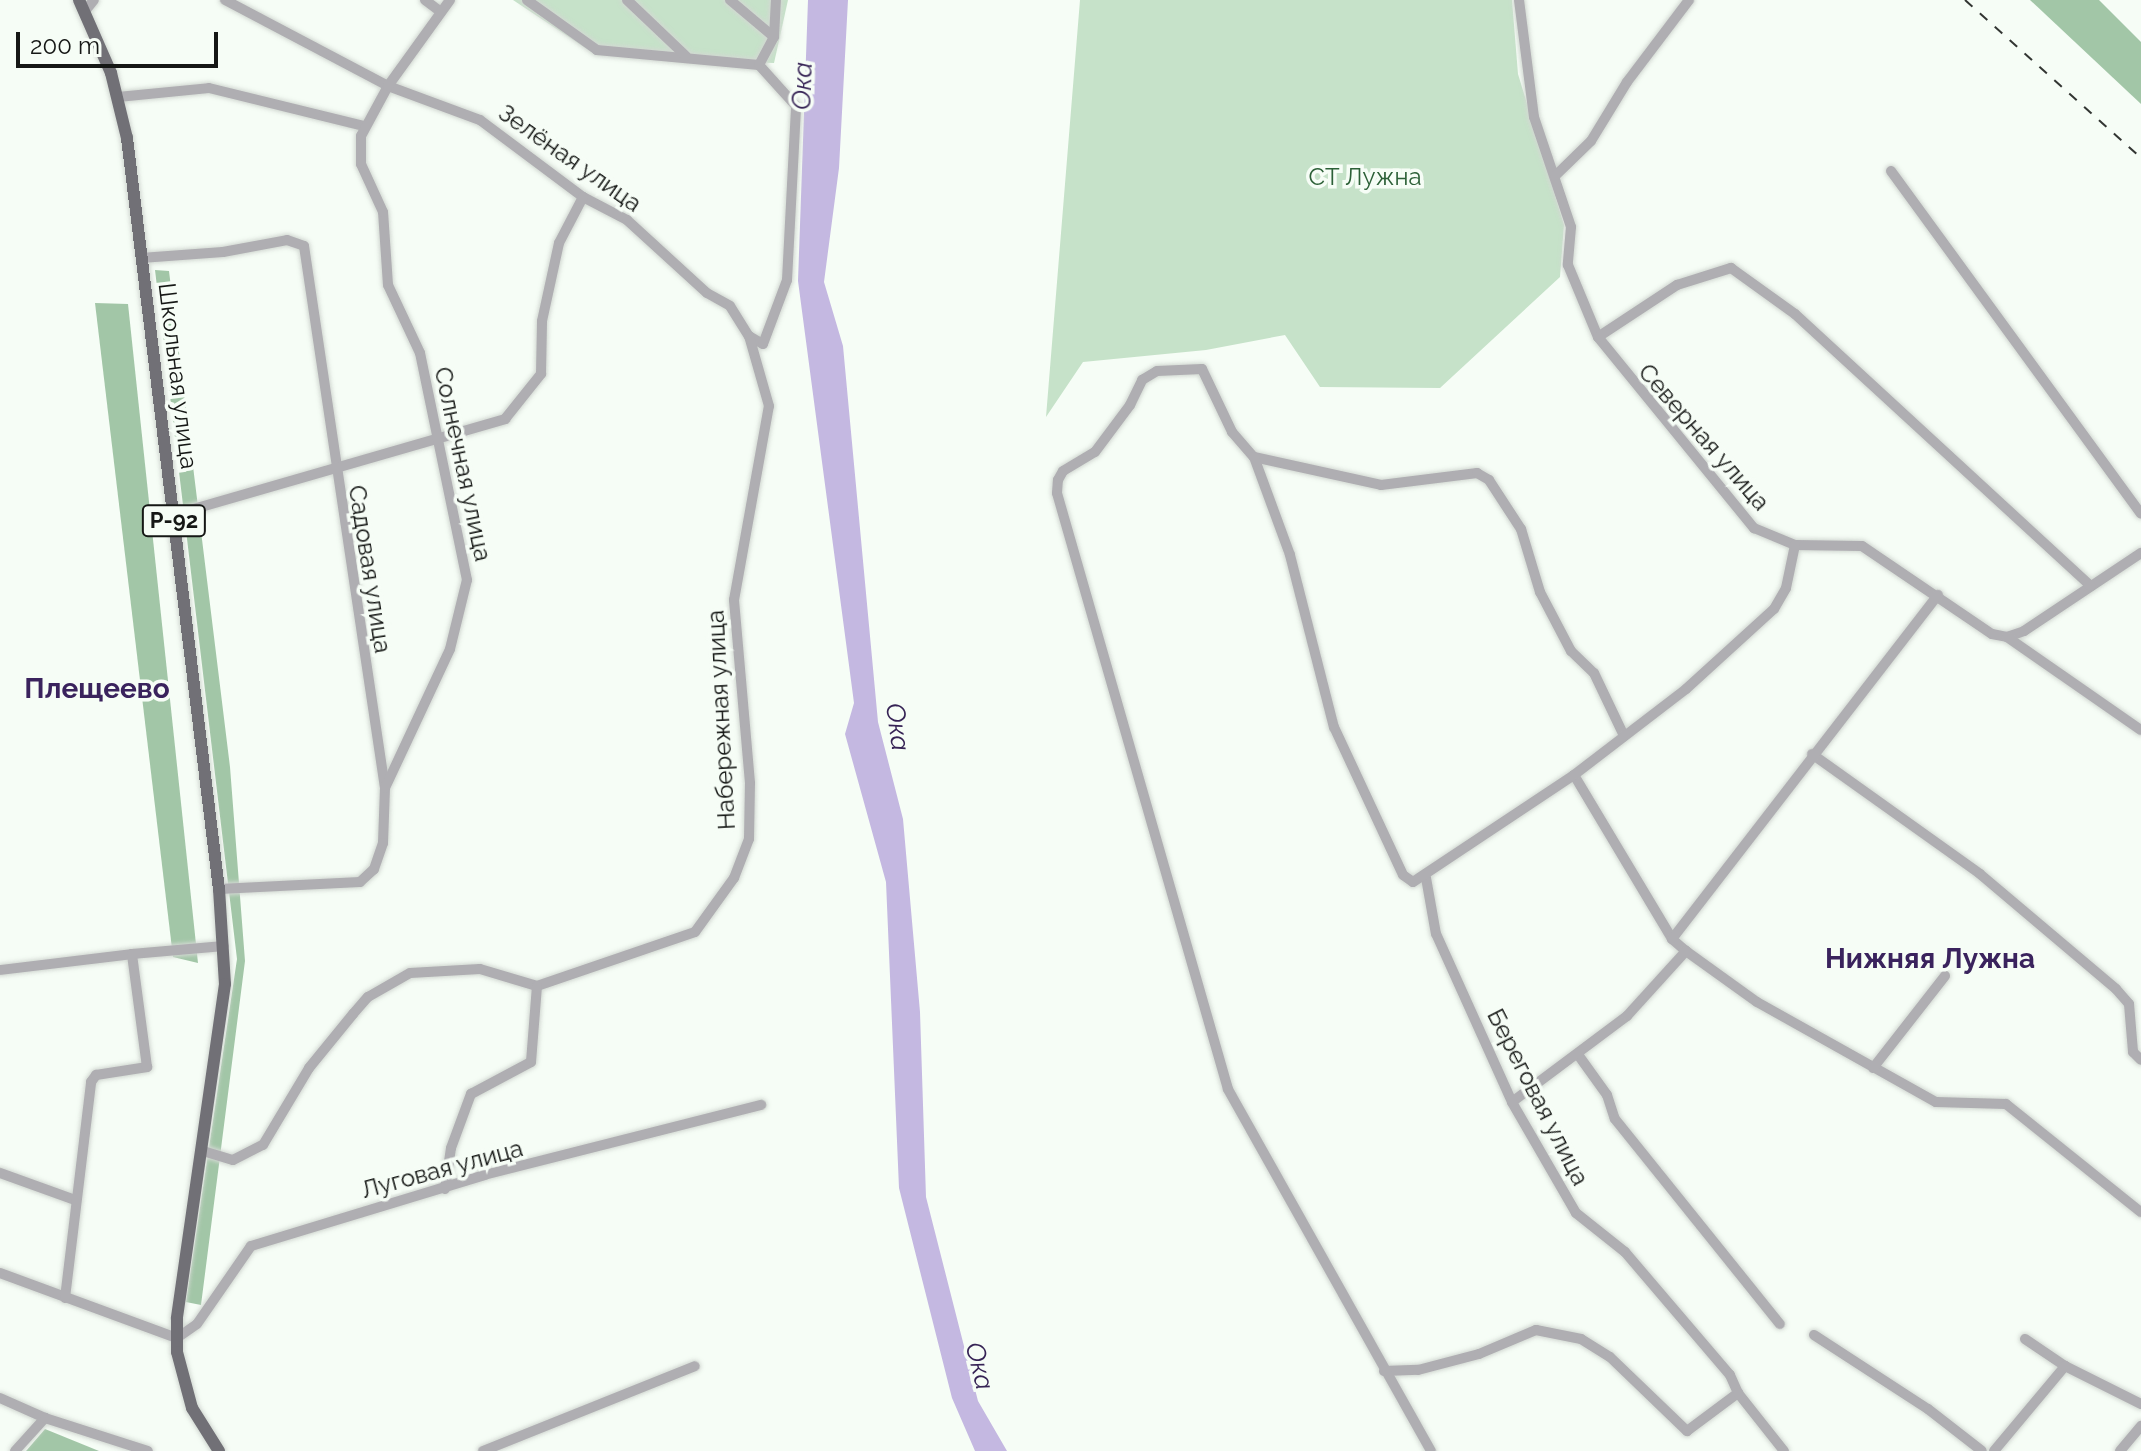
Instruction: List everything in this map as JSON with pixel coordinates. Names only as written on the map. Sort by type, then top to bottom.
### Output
[{"type":"main road","name":"Р-92","points":[[82,6],[118,97]]},
{"type":"main road","name":"Школьная улица","points":[[118,97],[141,258],[224,946]]},
{"type":"main road","name":"Р-92","points":[[219,1451],[192,1408],[179,1365],[177,1338],[225,984],[224,946]]},
{"type":"street","points":[[82,6],[94,0]]},
{"type":"street","name":"Зелёная улица","points":[[225,0],[388,86],[480,120],[583,197],[627,220],[741,319]]},
{"type":"street","points":[[425,0],[441,12]]},
{"type":"street","points":[[118,97],[209,88],[364,126],[388,86],[450,0]]},
{"type":"street","points":[[527,0],[597,50],[759,65],[796,106],[787,280],[763,344],[749,336]]},
{"type":"street","points":[[627,0],[686,56]]},
{"type":"street","points":[[730,0],[774,37]]},
{"type":"street","points":[[759,65],[774,37],[776,0]]},
{"type":"street","name":"Северная улица","points":[[1519,0],[1526,79],[1571,227],[1568,265],[1598,337],[1754,528],[1795,545],[1862,546],[1992,634],[2007,637],[2141,730]]},
{"type":"street","points":[[1555,176],[1591,141],[1627,82],[1689,0]]},
{"type":"street","name":"Солнечная улица","points":[[364,126],[361,164],[383,212],[388,285],[420,353],[463,555],[464,602],[450,649],[385,788]]},
{"type":"street","points":[[1891,171],[2141,514]]},
{"type":"street","points":[[173,515],[333,468],[438,442],[505,419],[538,380],[542,321],[559,243],[583,197]]},
{"type":"street","name":"Садовая улица","points":[[141,258],[223,252],[287,240],[304,246],[333,468],[385,788],[387,829],[379,857],[367,878],[351,883],[219,889]]},
{"type":"street","points":[[1598,337],[1677,285],[1731,268],[1795,314],[2091,586]]},
{"type":"street","name":"Набережная улица","points":[[537,986],[695,932],[734,878],[749,839],[750,783],[734,600],[769,406],[749,336],[741,319]]},
{"type":"street","points":[[1431,1451],[1228,1089],[1057,493],[1063,471],[1095,452],[1130,405],[1142,380],[1157,371],[1202,369],[1232,432],[1254,457],[1294,568],[1334,727],[1403,875],[1413,882],[1426,878],[1574,775],[1686,689],[1774,609],[1786,588],[1795,545]]},
{"type":"street","points":[[1254,457],[1381,485],[1477,473],[1489,480],[1521,529],[1540,592],[1571,651],[1594,673],[1624,736]]},
{"type":"street","points":[[2007,637],[2024,631],[2141,553]]},
{"type":"street","points":[[1672,939],[1812,754],[1938,595]]},
{"type":"street","points":[[1812,754],[1980,874],[2116,989],[2129,1004],[2133,1052],[2141,1060]]},
{"type":"street","points":[[1574,775],[1672,939],[1686,951],[1757,1002],[1936,1102],[2006,1104],[2141,1212]]},
{"type":"street","name":"Береговая улица","points":[[1426,878],[1436,934],[1512,1102],[1576,1213],[1625,1252],[1730,1375],[1738,1393],[1784,1451]]},
{"type":"street","points":[[0,970],[224,946]]},
{"type":"street","points":[[1512,1102],[1579,1056],[1655,990],[1686,951]]},
{"type":"street","points":[[65,1298],[91,1082],[96,1075],[147,1067],[132,954]]},
{"type":"street","points":[[203,1151],[233,1160],[263,1145],[309,1068],[353,1014],[368,997],[410,973],[480,969],[537,986],[531,1062],[471,1094],[455,1136],[445,1189]]},
{"type":"street","points":[[1873,1068],[1945,976]]},
{"type":"street","points":[[1579,1056],[1607,1095],[1615,1119],[1780,1324]]},
{"type":"street","name":"Луговая улица","points":[[177,1338],[197,1324],[251,1246],[445,1189],[761,1105]]},
{"type":"street","points":[[0,1173],[75,1200]]},
{"type":"street","points":[[0,1273],[177,1338]]},
{"type":"street","points":[[1384,1371],[1418,1370],[1479,1354],[1536,1330],[1581,1339],[1610,1357],[1687,1431],[1738,1393]]},
{"type":"street","points":[[1814,1335],[1928,1409],[1982,1451]]},
{"type":"street","points":[[2025,1339],[2065,1366],[2141,1404]]},
{"type":"street","points":[[483,1451],[695,1366]]},
{"type":"street","points":[[1994,1451],[2065,1366]]},
{"type":"street","points":[[0,1398],[45,1418],[148,1451]]},
{"type":"street","points":[[15,1451],[45,1418]]},
{"type":"street","points":[[2120,1451],[2141,1426]]},
{"type":"green space","points":[[513,0],[788,0],[774,63],[596,55]]},
{"type":"green space","name":"СТ Лужна","points":[[1080,0],[1512,0],[1518,74],[1564,225],[1560,277],[1440,388],[1320,387],[1285,335],[1206,350],[1083,362],[1046,417]]},
{"type":"green space","points":[[2030,0],[2099,0],[2141,42],[2141,104]]},
{"type":"green space","points":[[155,270],[169,271],[230,767],[245,961],[201,1305],[186,1302],[237,959]]},
{"type":"green space","points":[[95,303],[128,304],[198,963],[173,957]]},
{"type":"green space","points":[[45,1429],[99,1451],[26,1451]]},
{"type":"shaded area","points":[[808,0],[848,0],[839,168],[824,282],[843,346],[878,722],[903,819],[920,1012],[926,1197],[978,1401],[1007,1451],[975,1451],[952,1398],[899,1188],[886,882],[845,734],[854,703],[798,281]]},
{"type":"railway","points":[[1965,0],[2141,158]]},
{"type":"district","name":"Плещеево","points":[[97,689]]},
{"type":"district","name":"Нижняя Лужна","points":[[1930,959]]},
{"type":"water label","name":"Ока","points":[[803,86]]},
{"type":"water label","name":"Ока","points":[[897,727]]},
{"type":"water label","name":"Ока","points":[[979,1366]]}]
